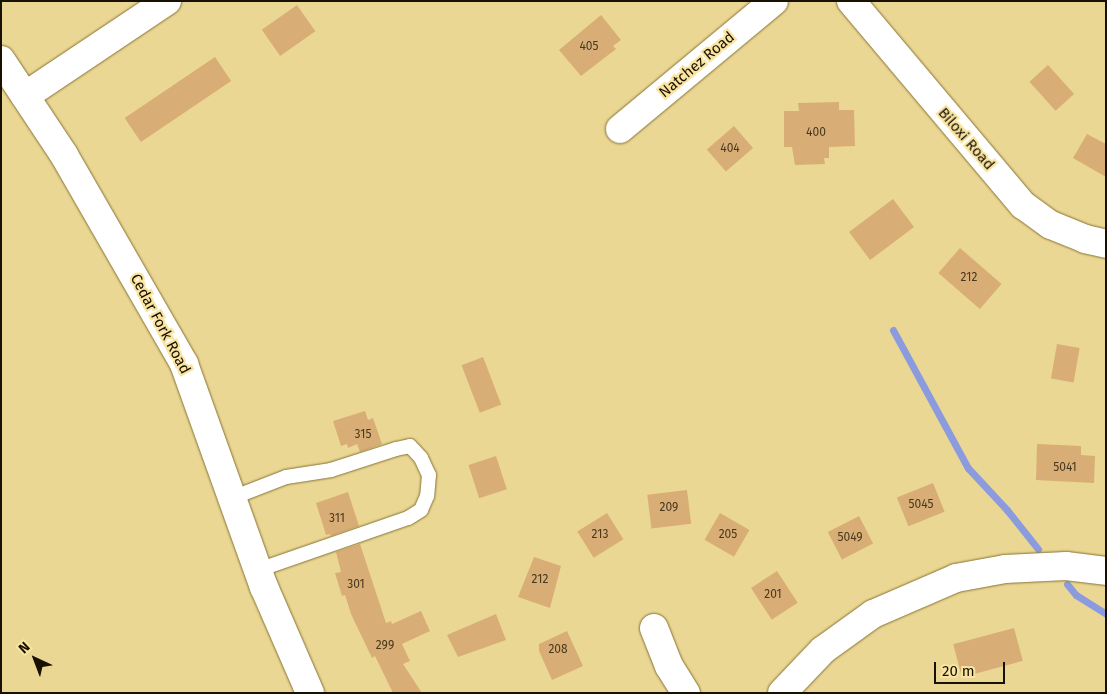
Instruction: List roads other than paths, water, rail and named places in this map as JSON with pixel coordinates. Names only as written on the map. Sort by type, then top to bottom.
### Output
[{"type":"street","points":[[25,96],[167,1]]},
{"type":"street","name":"Natchez Road","points":[[620,129],[774,1]]},
{"type":"street","name":"Biloxi Road","points":[[851,1],[972,147],[1023,205],[1052,225],[1085,239],[1106,244]]},
{"type":"street","name":"Cedar Fork Road","points":[[1,60],[64,155],[184,364],[258,570],[310,693]]},
{"type":"street","points":[[782,693],[823,650],[873,614],[956,578],[1005,569],[1066,566],[1106,571]]},
{"type":"street","points":[[654,628],[669,666],[686,693]]},
{"type":"lane","points":[[232,498],[286,477],[331,470],[410,446],[421,458],[429,476],[427,496],[421,510],[408,518],[258,570]]},
{"type":"waterway","points":[[893,330],[968,468],[1007,510],[1038,549]]},
{"type":"waterway","points":[[1067,584],[1076,595],[1106,614]]}]
